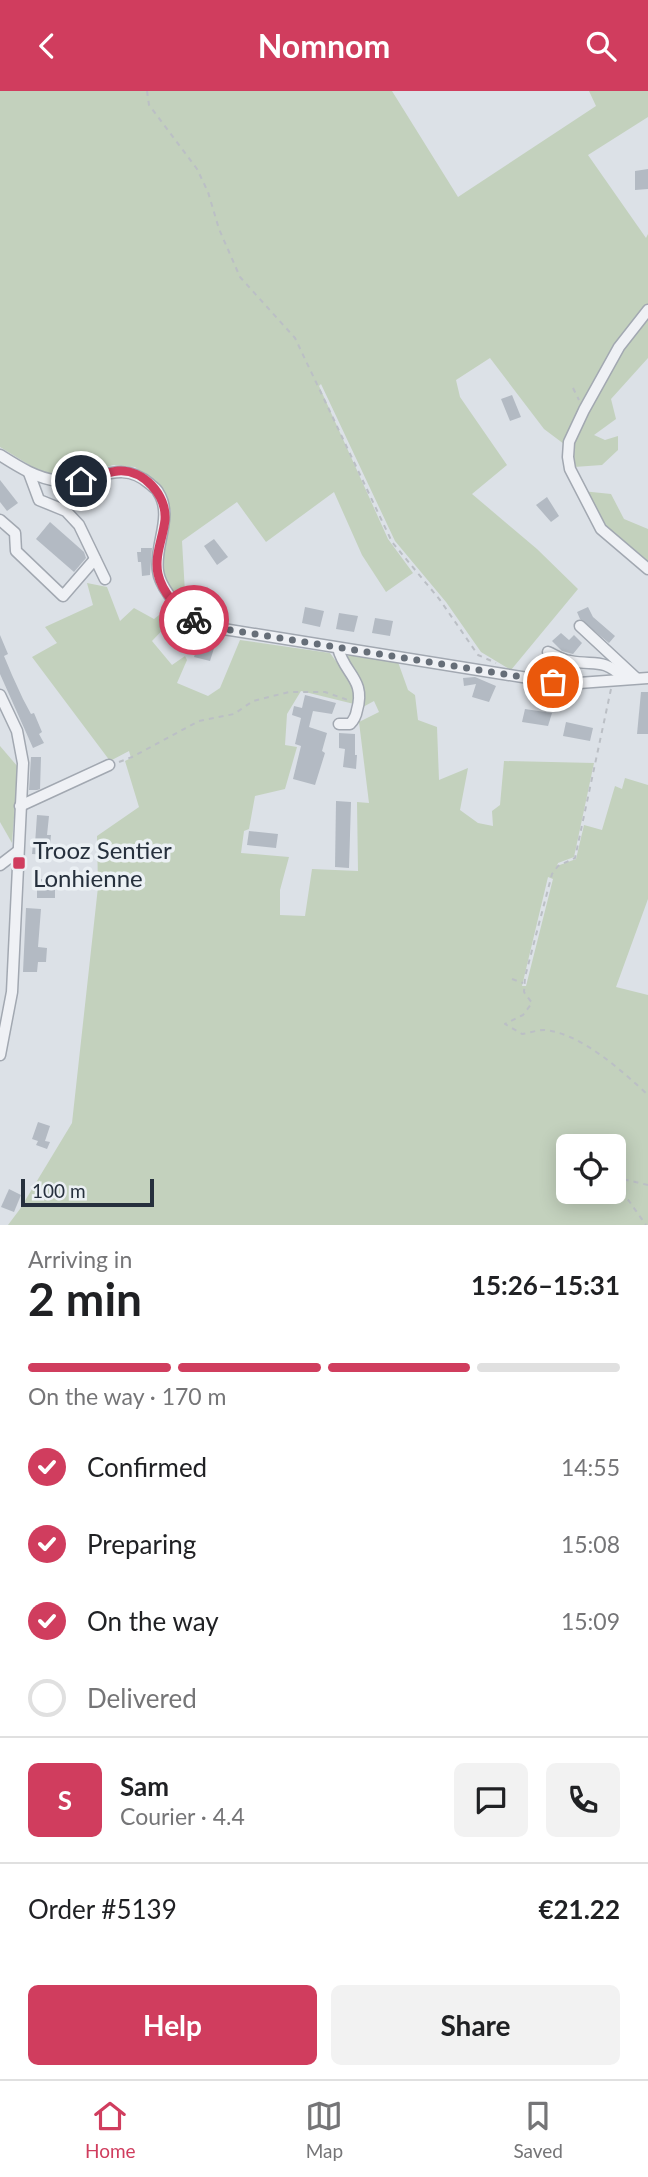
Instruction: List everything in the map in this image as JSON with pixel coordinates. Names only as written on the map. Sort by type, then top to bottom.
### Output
[{"type":"street","points":[[648,310],[620,347],[569,442],[570,469],[601,529],[648,569]]},
{"type":"street","points":[[0,455],[29,473],[61,482],[81,481],[120,470],[142,477],[159,492],[165,517],[157,559],[162,584],[182,613],[211,627],[553,682],[648,678]]},
{"type":"street","points":[[29,473],[39,501],[66,511],[79,525],[105,579]]},
{"type":"street","points":[[0,520],[15,533],[16,551],[62,596],[95,559]]},
{"type":"street","points":[[580,626],[636,678]]},
{"type":"street","points":[[338,648],[340,658],[357,680],[361,697],[355,719],[350,724],[339,724]]},
{"type":"street","points":[[548,652],[568,661],[596,661],[618,672],[620,679]]},
{"type":"street","points":[[0,695],[17,731],[23,763],[12,992],[0,1055]]},
{"type":"street","points":[[20,806],[109,765]]},
{"type":"street","points":[[0,865],[17,852]]},
{"type":"path","points":[[147,91],[149,106],[197,169],[240,277],[295,338],[362,474],[388,535],[446,607],[478,655]]},
{"type":"path","points":[[573,388],[584,410]]},
{"type":"path","points":[[620,679],[610,690],[575,858],[558,866],[552,874],[524,984],[524,992],[532,1003],[523,1015],[505,1024],[522,1034],[543,1030],[567,1037],[600,1054],[648,1095]]},
{"type":"path","points":[[109,765],[132,757],[199,721],[234,714],[253,701],[289,692],[325,692],[359,703]]},
{"type":"path","points":[[512,979],[524,984]]},
{"type":"path","points":[[626,1180],[648,1185]]},
{"type":"path","points":[[626,1198],[646,1225]]},
{"type":"green space","points":[[0,91],[392,91],[458,197],[596,106],[589,91],[648,91],[648,117],[588,155],[646,238],[648,234],[648,358],[611,399],[616,419],[594,435],[605,440],[618,436],[618,450],[602,465],[574,467],[564,444],[544,429],[490,358],[456,380],[460,397],[507,465],[472,494],[537,549],[578,589],[511,670],[481,652],[446,602],[395,541],[321,384],[319,386],[388,539],[413,573],[386,592],[362,555],[334,492],[266,542],[237,502],[182,541],[186,610],[180,605],[159,568],[165,528],[171,511],[161,486],[135,467],[113,465],[72,478],[51,475],[39,471],[0,447]]},
{"type":"green space","points":[[582,491],[611,494],[624,519],[648,529],[648,562],[618,549]]},
{"type":"green space","points":[[87,583],[107,587],[120,621],[134,608],[154,619],[168,608],[176,616],[152,641],[172,665],[185,656],[187,660],[177,683],[208,696],[220,688],[240,640],[330,653],[354,686],[354,704],[301,691],[287,714],[285,745],[297,747],[285,789],[255,796],[249,829],[244,831],[241,853],[289,857],[280,890],[280,915],[305,916],[312,869],[358,871],[357,802],[369,803],[359,722],[379,712],[374,701],[363,707],[363,685],[345,659],[351,653],[398,662],[408,690],[415,695],[418,720],[437,727],[439,780],[468,768],[460,810],[478,823],[493,826],[492,811],[500,805],[504,761],[594,763],[574,857],[558,863],[557,866],[576,859],[584,825],[602,830],[615,786],[622,789],[625,778],[648,785],[648,899],[616,987],[648,995],[648,1225],[8,1225],[72,1123],[98,887],[97,836],[139,807],[125,761],[131,758],[129,751],[110,761],[32,657],[57,643],[45,627],[93,605]],"holes":[[[548,877],[553,879],[526,986],[522,986]]]},
{"type":"green space","points":[[0,746],[18,767],[12,843],[0,822]]},
{"type":"building","points":[[648,169],[648,189],[635,190],[635,171]]},
{"type":"building","points":[[512,395],[521,417],[510,421],[501,399]]},
{"type":"building","points":[[0,480],[18,503],[7,511],[0,502]]},
{"type":"building","points":[[547,497],[559,516],[551,522],[536,505]]},
{"type":"building","points":[[50,522],[84,552],[86,558],[74,572],[36,539]]},
{"type":"building","points":[[214,539],[228,557],[217,565],[204,546]]},
{"type":"building","points":[[141,548],[152,548],[150,575],[142,576],[137,552],[141,552]]},
{"type":"building","points":[[305,607],[324,611],[320,627],[302,623]]},
{"type":"building","points":[[588,607],[593,617],[615,636],[609,643],[580,619],[577,612]]},
{"type":"building","points":[[339,613],[358,616],[354,632],[336,629]]},
{"type":"building","points":[[375,618],[393,621],[390,636],[372,633]]},
{"type":"building","points":[[176,619],[192,631],[183,643],[167,632]]},
{"type":"building","points":[[561,633],[569,640],[574,635],[582,643],[573,654],[562,651],[552,641]]},
{"type":"building","points":[[0,635],[8,654],[4,656],[12,675],[42,732],[39,734],[44,743],[33,748],[0,674]]},
{"type":"building","points":[[199,641],[215,645],[210,661],[194,657]]},
{"type":"building","points":[[475,677],[496,686],[489,702],[472,697],[476,684],[464,686],[463,678]]},
{"type":"building","points":[[641,692],[648,692],[648,734],[637,734]]},
{"type":"building","points":[[305,695],[336,703],[332,714],[313,711],[309,727],[327,733],[322,751],[325,753],[315,785],[293,779],[301,746],[295,744],[301,718],[292,715],[294,706],[302,708]]},
{"type":"building","points":[[525,709],[552,713],[548,726],[522,722]]},
{"type":"building","points":[[566,722],[593,728],[590,741],[563,736]]},
{"type":"building","points":[[339,733],[355,734],[356,769],[343,767],[345,749],[339,748]]},
{"type":"building","points":[[31,757],[41,757],[40,789],[37,790],[29,790]]},
{"type":"building","points":[[336,801],[351,802],[349,868],[335,867]]},
{"type":"building","points":[[37,815],[49,816],[49,855],[32,854]]},
{"type":"building","points":[[249,831],[278,834],[276,848],[247,845]]},
{"type":"building","points":[[37,879],[49,879],[49,886],[55,886],[55,898],[37,898]]},
{"type":"building","points":[[26,908],[41,909],[38,947],[47,948],[46,962],[38,962],[37,972],[23,972]]},
{"type":"building","points":[[38,1122],[50,1126],[45,1141],[50,1142],[47,1149],[36,1145],[38,1141],[32,1139]]},
{"type":"building","points":[[9,1189],[21,1195],[14,1212],[1,1207]]},
{"type":"way so far","points":[[194,620],[211,627],[553,682]]},
{"type":"place","name":"Trooz Sentier Lonhienne","points":[[19,863]]},
{"type":"route","points":[[81,481],[120,470],[142,477],[159,492],[165,517],[157,559],[158,573],[172,600],[182,613],[194,620]]}]
